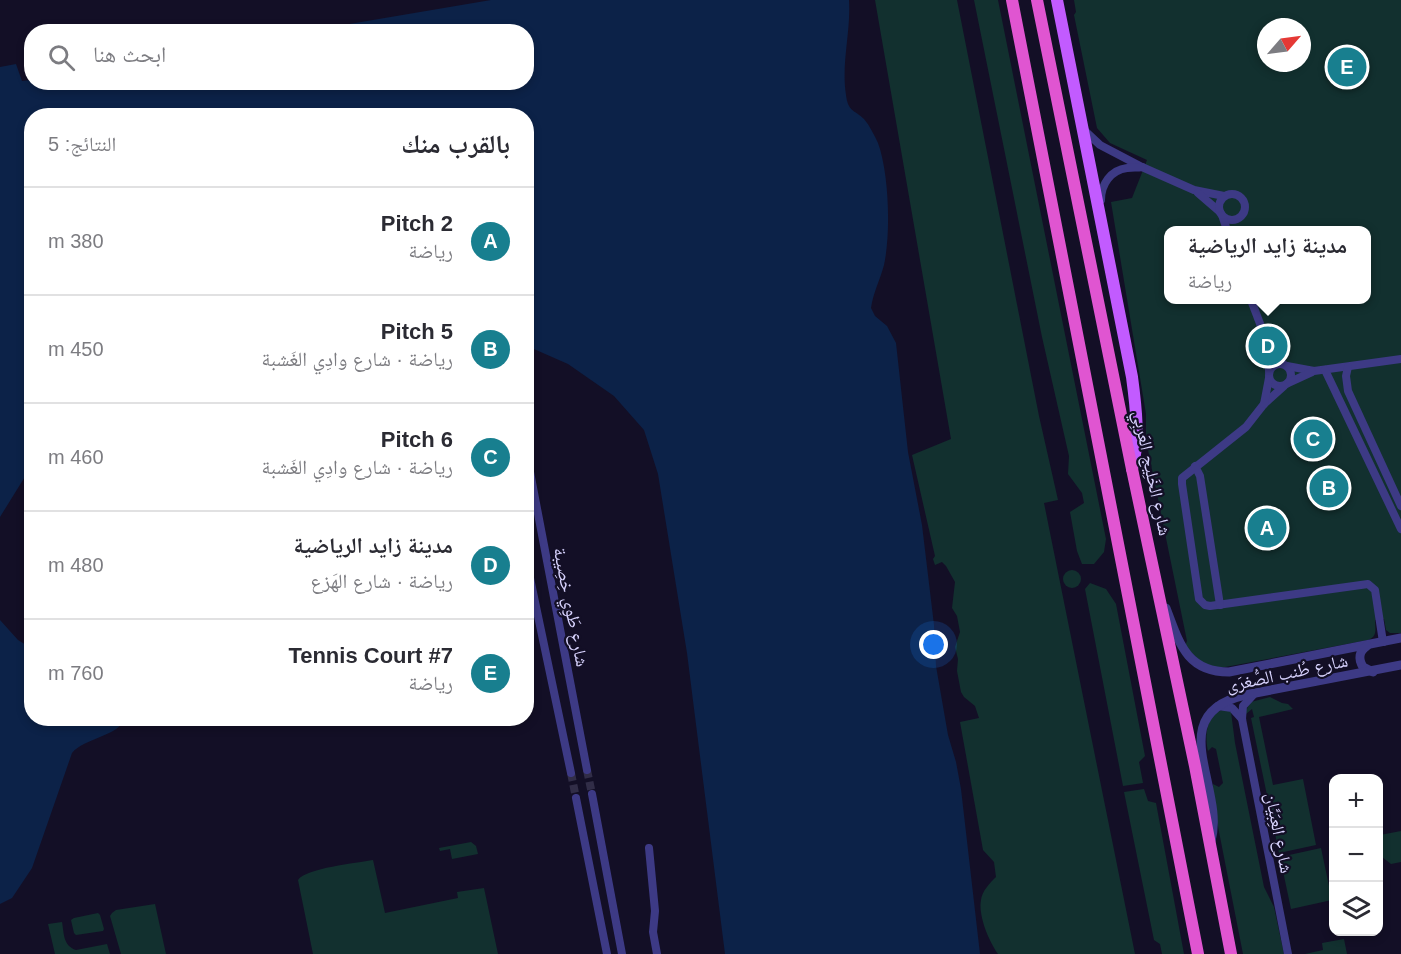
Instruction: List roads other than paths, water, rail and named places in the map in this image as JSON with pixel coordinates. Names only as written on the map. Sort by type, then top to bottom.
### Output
[{"type":"highway","points":[[1012,0],[1198,954]]},
{"type":"highway","name":"شارع الخَلِيج العَربِي","points":[[1037,0],[1231,954]]},
{"type":"main road","points":[[1057,0],[1133,383],[1137,443],[1132,470]]},
{"type":"street","points":[[1082,126],[1095,142],[1142,167],[1194,190],[1224,196],[1234,194],[1239,196],[1243,202],[1244,211],[1232,226]]},
{"type":"street","points":[[1104,234],[1105,222],[1101,198],[1104,184],[1110,176],[1122,169],[1142,167]]},
{"type":"street","points":[[1194,190],[1221,214],[1230,219],[1237,218]]},
{"type":"street","points":[[1224,196],[1219,203],[1227,226]]},
{"type":"street","points":[[1253,304],[1267,342],[1292,376],[1286,385]]},
{"type":"street","points":[[1264,404],[1269,375],[1267,342]]},
{"type":"street","points":[[1269,375],[1275,365],[1314,371],[1401,359]]},
{"type":"street","points":[[1348,367],[1346,376],[1348,390],[1401,506]]},
{"type":"street","points":[[1325,370],[1401,529]]},
{"type":"street","points":[[1314,371],[1286,385],[1264,404],[1246,427],[1184,476],[1182,484],[1198,597],[1204,605],[1220,605],[1368,584],[1375,590],[1383,642]]},
{"type":"street","points":[[1269,375],[1276,386],[1286,385]]},
{"type":"street","points":[[1195,466],[1200,476],[1220,605]]},
{"type":"street","name":"شارع طَوِي خِصِيبة","points":[[534,491],[587,770]]},
{"type":"street","name":"شارع طُنب الصُّغرَى","points":[[1158,588],[1182,648],[1194,662],[1211,670],[1229,672],[1401,638]]},
{"type":"street","name":"شارع طَوِي خِصِيبة","points":[[534,597],[571,773]]},
{"type":"street","points":[[1369,644],[1360,652],[1359,660],[1362,667],[1373,672]]},
{"type":"street","name":"شارع طُنب الصُّغرَى","points":[[1210,843],[1213,814],[1200,739],[1204,720],[1218,706],[1234,698],[1401,665]]},
{"type":"street","points":[[1242,718],[1243,706],[1254,694]]},
{"type":"street","points":[[1218,706],[1232,708],[1242,718]]},
{"type":"street","name":"شارع العِبَيَّان","points":[[1242,718],[1288,954]]},
{"type":"street","points":[[592,794],[622,954]]},
{"type":"street","points":[[576,798],[607,954]]},
{"type":"street","points":[[578,809],[595,806]]},
{"type":"street","points":[[648,848],[655,911],[653,932],[657,954]]},
{"type":"water","points":[[491,0],[849,0],[845,71],[847,101],[850,108],[866,122],[878,143],[887,186],[888,237],[884,265],[871,308],[875,316],[887,326],[896,343],[908,452],[922,525],[934,625],[936,666],[948,735],[961,789],[980,954],[725,954],[687,653],[658,474],[644,430],[614,396],[568,364],[534,349],[534,108],[24,108],[24,478],[0,517],[0,67],[16,64],[22,81],[24,81],[24,90],[534,90],[534,24],[349,24]]},
{"type":"water","points":[[0,620],[24,644],[24,726],[120,726],[84,744],[72,753],[32,868],[12,898],[0,904]]},
{"type":"tunnel","points":[[587,770],[592,794]]},
{"type":"tunnel","points":[[571,773],[576,798]]},
{"type":"place","name":"Tennis Court #7","points":[[1347,67]]},
{"type":"place","name":"مدينة زايد الرياضية","points":[[1268,346]]},
{"type":"place","name":"Pitch 6","points":[[1313,439]]},
{"type":"place","name":"Pitch 5","points":[[1329,488]]},
{"type":"place","name":"Pitch 2","points":[[1267,528]]}]
